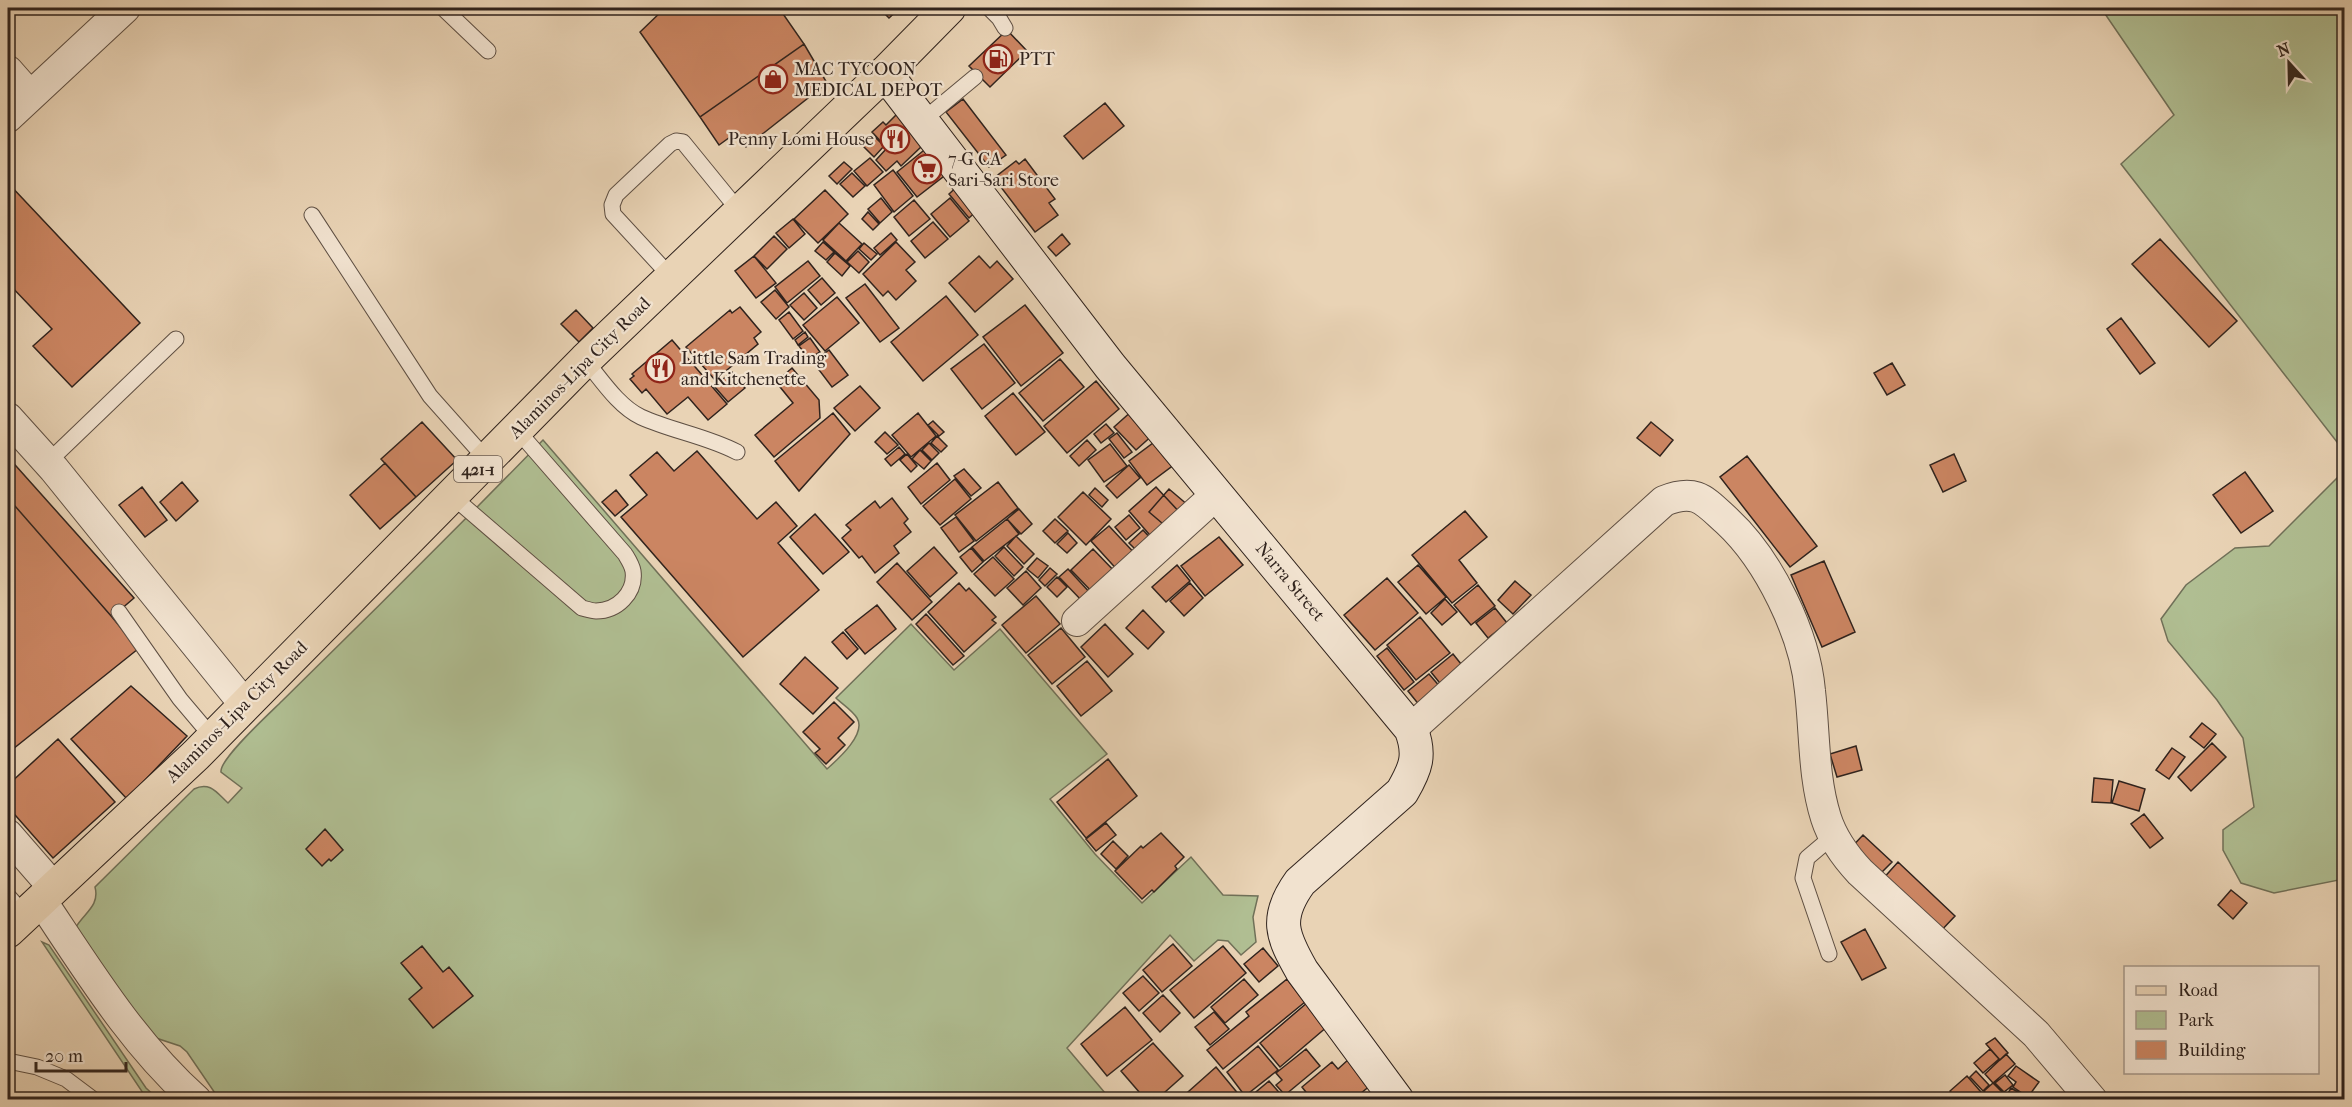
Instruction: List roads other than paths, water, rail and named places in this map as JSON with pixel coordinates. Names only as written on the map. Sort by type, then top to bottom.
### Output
[{"type":"main road","name":"Alaminos-Lipa City Road","points":[[27,906],[213,738],[585,360],[885,73],[949,8]]},
{"type":"street","points":[[8,117],[125,8]]},
{"type":"street","points":[[8,71],[30,96]]},
{"type":"street","name":"Narra Street","points":[[885,73],[1110,366],[1411,729],[1417,744],[1417,760],[1412,775],[1402,792],[1299,882],[1287,900],[1282,925],[1289,949],[1302,971],[1397,1100]]},
{"type":"street","points":[[8,418],[48,462],[245,705]]},
{"type":"street","points":[[1077,621],[1217,494]]},
{"type":"street","points":[[1411,729],[1664,501],[1681,494],[1695,495],[1745,538],[1775,583],[1789,616],[1804,656],[1810,690],[1813,747],[1819,793],[1833,836],[1842,853],[2036,1034],[2091,1100]]},
{"type":"street","points":[[8,836],[27,906],[161,1066],[191,1096]]},
{"type":"lane","points":[[443,8],[488,51]]},
{"type":"lane","points":[[989,8],[1005,28]]},
{"type":"lane","points":[[922,121],[975,77]]},
{"type":"lane","points":[[672,278],[613,214],[612,205],[616,195],[670,144],[679,141],[683,142],[740,212]]},
{"type":"lane","points":[[312,215],[430,396],[487,460]]},
{"type":"lane","points":[[48,462],[176,339]]},
{"type":"lane","points":[[585,360],[613,393],[640,416],[714,441],[737,452]]},
{"type":"lane","points":[[452,496],[582,608],[596,611],[615,606],[627,596],[633,583],[632,569],[625,554],[517,430]]},
{"type":"lane","points":[[119,612],[180,699],[213,738]]},
{"type":"lane","points":[[1829,954],[1803,878],[1807,858],[1833,836]]},
{"type":"lane","points":[[8,1061],[37,1067],[66,1079],[94,1100]]},
{"type":"place","name":"PTT","points":[[998,59]]},
{"type":"place","name":"MAC TYCOON MEDICAL DEPOT","points":[[773,79]]},
{"type":"place","name":"Penny Lomi House","points":[[895,139]]},
{"type":"place","name":"7-G CA Sari-Sari Store","points":[[927,169]]},
{"type":"place","name":"Little Sam Trading and Kitchenette","points":[[660,368]]}]
